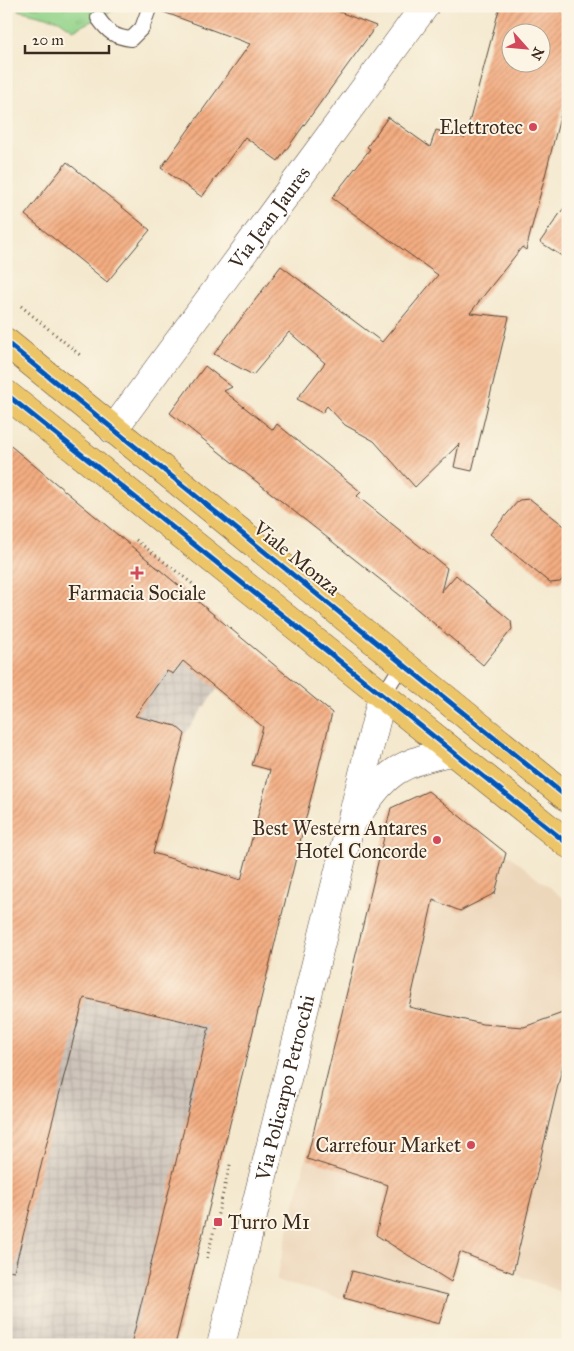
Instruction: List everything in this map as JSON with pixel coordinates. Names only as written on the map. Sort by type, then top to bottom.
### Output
[{"type":"main road","name":"Viale Monza","points":[[6,342],[568,798]]},
{"type":"main road","points":[[6,394],[382,697],[568,844]]},
{"type":"street","name":"Via Jean Jaures","points":[[113,430],[425,6]]},
{"type":"street","name":"Via Policarpo Petrocchi","points":[[221,1345],[382,697]]},
{"type":"street","name":"Via Policarpo Petrocchi","points":[[348,831],[367,800],[393,772],[413,760],[451,752]]},
{"type":"lane","points":[[98,18],[106,30],[116,38],[131,39],[142,28],[150,6]]},
{"type":"lane","points":[[382,697],[403,663]]},
{"type":"path","points":[[6,27],[12,6]]},
{"type":"path","points":[[21,306],[80,355]]},
{"type":"path","points":[[136,540],[194,585]]},
{"type":"path","points":[[207,1258],[231,1161]]},
{"type":"shaded area","points":[[99,591],[217,689],[185,734],[153,853],[287,892],[175,1345],[6,1345],[6,663]]},
{"type":"shaded area","points":[[428,791],[568,902],[568,1295],[460,1252],[439,1324],[276,1281],[391,808]]},
{"type":"green space","points":[[19,6],[123,6],[73,30],[59,20],[18,10]]},
{"type":"building","points":[[159,6],[324,6],[376,26],[278,161],[245,137],[202,197],[161,168],[250,44],[158,10]]},
{"type":"building","points":[[500,6],[545,6],[568,14],[568,86],[526,250],[522,247],[470,313],[509,317],[472,471],[454,467],[459,444],[415,487],[374,441],[345,425],[327,406],[322,413],[297,399],[325,363],[289,332],[253,375],[214,354],[281,266],[382,342],[438,275],[332,198],[370,149],[367,147],[388,117],[430,147],[436,130],[465,138]]},
{"type":"building","points":[[67,162],[150,230],[107,282],[25,215]]},
{"type":"building","points":[[568,202],[568,260],[540,242]]},
{"type":"building","points":[[205,366],[232,387],[224,391],[273,430],[277,424],[361,492],[357,496],[447,568],[441,592],[456,575],[511,621],[512,629],[483,665],[411,604],[170,413]]},
{"type":"building","points":[[6,442],[332,713],[175,1345],[131,1345],[209,1027],[84,998],[14,1271],[6,1270]],"holes":[[[183,661],[263,727],[252,765],[270,770],[241,880],[153,853],[185,734],[176,726],[135,716],[167,671],[173,674]]]},
{"type":"building","points":[[530,499],[568,529],[568,572],[560,582],[550,583],[490,534],[519,500]]},
{"type":"building","points":[[428,791],[506,853],[495,893],[460,911],[433,900],[409,1007],[482,1024],[524,1027],[568,1011],[568,1053],[565,1056],[513,1273],[460,1252],[451,1282],[376,1235],[388,1185],[307,1159],[391,808]]},
{"type":"building","points":[[352,1271],[448,1295],[439,1324],[344,1298]]},
{"type":"cycle path","points":[[6,342],[568,798]]},
{"type":"cycle path","points":[[6,394],[568,844]]},
{"type":"place","name":"Elettrotec","points":[[533,127]]},
{"type":"place","name":"Farmacia Sociale","points":[[137,573]]},
{"type":"place","name":"Best Western Antares Hotel Concorde","points":[[437,840]]},
{"type":"place","name":"Carrefour Market","points":[[471,1145]]},
{"type":"place","name":"Turro M1","points":[[218,1222]]}]
